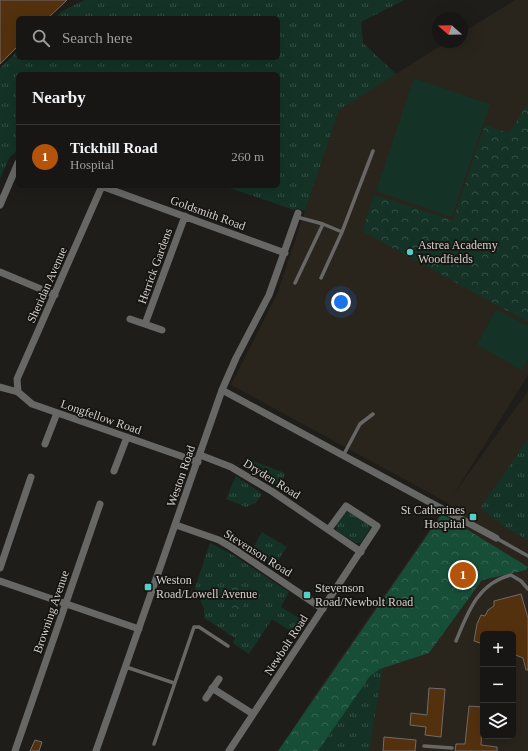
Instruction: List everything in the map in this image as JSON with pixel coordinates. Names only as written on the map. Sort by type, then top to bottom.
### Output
[{"type":"street","points":[[0,205],[16,168]]},
{"type":"street","name":"Sheridan Avenue","points":[[18,392],[17,379],[56,295],[100,188]]},
{"type":"street","name":"Goldsmith Road","points":[[107,188],[285,253]]},
{"type":"street","name":"Weston Road","points":[[96,751],[222,390],[236,358],[269,295],[298,215]]},
{"type":"street","name":"Herrick Gardens","points":[[145,324],[185,216]]},
{"type":"street","points":[[0,272],[56,295]]},
{"type":"street","points":[[130,319],[162,330]]},
{"type":"street","name":"Longfellow Road","points":[[0,387],[18,392],[32,404],[127,437],[199,459]]},
{"type":"street","points":[[222,390],[344,454],[496,538]]},
{"type":"street","points":[[45,444],[57,413]]},
{"type":"street","points":[[114,471],[127,437]]},
{"type":"street","name":"Dryden Road","points":[[199,459],[231,467],[329,529],[361,552]]},
{"type":"street","points":[[0,568],[31,477]]},
{"type":"street","name":"Browning Avenue","points":[[15,751],[100,504]]},
{"type":"street","points":[[329,529],[346,506],[376,525],[376,529],[361,552]]},
{"type":"street","name":"Stevenson Road","points":[[176,525],[219,540],[323,609]]},
{"type":"street","name":"Newbolt Road","points":[[229,751],[361,552]]},
{"type":"street","points":[[0,581],[139,629]]},
{"type":"street","points":[[206,698],[218,679]]},
{"type":"street","points":[[212,688],[253,714]]},
{"type":"lane","points":[[321,278],[342,232],[373,151]]},
{"type":"lane","points":[[298,215],[342,232]]},
{"type":"lane","points":[[295,283],[323,224]]},
{"type":"lane","points":[[344,454],[360,424],[373,414]]},
{"type":"lane","points":[[496,538],[528,556]]},
{"type":"lane","points":[[456,641],[473,604],[487,586],[501,578],[511,575],[521,581],[528,589]]},
{"type":"lane","points":[[154,744],[194,627],[199,627],[228,646]]},
{"type":"lane","points":[[126,667],[174,683]]},
{"type":"lane","points":[[424,746],[433,749],[452,748]]},
{"type":"shaded area","name":"Astrea Academy Woodfields","points":[[515,0],[528,0],[528,375],[454,494],[528,391],[528,751],[279,751],[314,696],[448,503],[231,385],[278,292],[339,109],[437,48],[468,48],[468,29]]},
{"type":"green space","points":[[85,0],[404,0],[361,22],[363,43],[396,74],[339,110],[305,211],[297,208],[294,210],[230,188],[280,188],[280,72],[16,72],[16,152],[9,158],[0,179],[0,68],[16,53],[16,60],[280,60],[280,16],[57,16],[62,11]]},
{"type":"green space","points":[[414,78],[490,104],[452,217],[376,191]]},
{"type":"green space","points":[[528,103],[528,322],[362,231],[374,195],[453,220],[485,125],[509,133]]},
{"type":"green space","points":[[496,309],[528,326],[528,359],[522,370],[477,345]]},
{"type":"green space","points":[[528,439],[528,540],[505,527],[480,508]]},
{"type":"green space","points":[[253,461],[285,473],[279,490],[249,470]]},
{"type":"green space","points":[[236,476],[262,494],[256,503],[246,507],[226,499]]},
{"type":"green space","points":[[348,511],[371,526],[361,543],[356,543],[337,531],[336,525]]},
{"type":"green space","points":[[442,514],[528,567],[526,570],[482,580],[429,653],[380,669],[370,676],[318,751],[278,751]]},
{"type":"green space","points":[[262,532],[287,547],[274,566],[251,552]]},
{"type":"green space","points":[[210,543],[233,555],[289,592],[281,607],[307,623],[298,636],[272,619],[249,654],[233,643],[235,638],[204,618],[204,609],[195,588]]},
{"type":"green space","points":[[233,580],[252,593],[239,612],[220,599]]},
{"type":"green space","points":[[383,667],[369,751],[318,751],[370,676]]},
{"type":"building","points":[[0,0],[67,0],[50,16],[16,16],[16,48],[0,64]]},
{"type":"building","points":[[521,594],[528,618],[528,670],[526,670],[523,658],[516,655],[516,631],[480,631],[480,643],[474,641],[477,624],[481,615],[485,616],[488,610],[494,606],[494,601]]},
{"type":"building","points":[[429,688],[445,689],[441,737],[425,735],[426,727],[410,725],[411,713],[427,715]]},
{"type":"building","points":[[469,706],[480,707],[481,745],[497,747],[497,751],[455,751],[456,744],[465,744]]},
{"type":"building","points":[[384,737],[416,740],[415,751],[383,751]]},
{"type":"building","points":[[35,740],[42,742],[39,751],[30,751]]},
{"type":"place","name":"Astrea Academy Woodfields","points":[[410,252]]},
{"type":"place","name":"St Catherines Hospital","points":[[473,517]]},
{"type":"place","name":"Tickhill Road","points":[[463,575]]},
{"type":"place","name":"Weston Road/Lowell Avenue","points":[[148,587]]},
{"type":"place","name":"Stevenson Road/Newbolt Road","points":[[307,595]]}]
